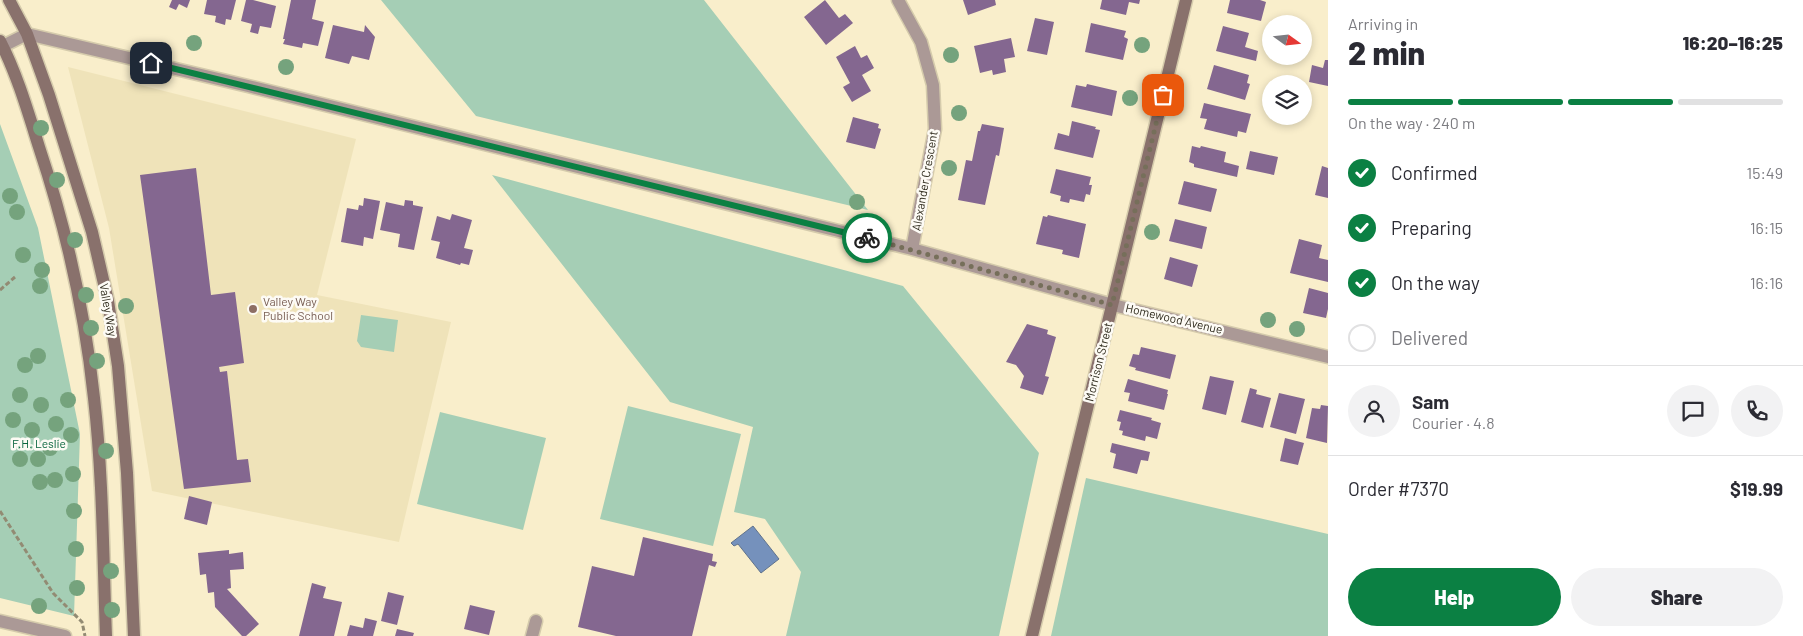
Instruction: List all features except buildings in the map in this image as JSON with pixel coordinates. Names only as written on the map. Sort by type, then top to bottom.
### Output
[{"type":"street","name":"Valley Way","points":[[9,0],[27,34],[49,95],[92,232],[108,300],[118,366],[127,473],[134,636]]},
{"type":"street","name":"Alexander Crescent","points":[[898,0],[922,42],[933,85],[935,129],[912,249]]},
{"type":"street","name":"Morrison Street","points":[[1032,636],[1186,0]]},
{"type":"street","points":[[1,43],[27,34]]},
{"type":"street","name":"Homewood Avenue","points":[[27,34],[248,86],[912,249],[1112,305],[1328,357]]},
{"type":"street","name":"Valley Way","points":[[1,43],[26,105],[53,189],[75,277],[87,341],[99,459],[106,636]]},
{"type":"street","points":[[0,621],[64,636]]},
{"type":"street","points":[[532,636],[536,621]]},
{"type":"path","points":[[0,290],[15,277]]},
{"type":"path","points":[[0,511],[53,593],[82,622],[85,636]]},
{"type":"shaded area","name":"Valley Way Public School","points":[[68,67],[356,139],[317,295],[451,322],[399,542],[152,491],[109,228]]},
{"type":"green space","points":[[381,0],[704,0],[868,210],[476,116]]},
{"type":"green space","name":"F.H. Leslie","points":[[0,124],[38,228],[80,434],[74,616],[0,598]]},
{"type":"green space","points":[[492,175],[903,286],[1039,453],[999,636],[786,636],[801,572],[765,519],[734,512],[753,427],[670,402]]},
{"type":"green space","points":[[361,315],[398,320],[394,352],[361,347],[357,341]]},
{"type":"green space","points":[[628,406],[741,434],[713,546],[600,519]]},
{"type":"green space","points":[[440,412],[546,438],[523,530],[417,504]]},
{"type":"green space","points":[[1086,478],[1328,534],[1328,636],[1051,636]]},
{"type":"water","points":[[753,526],[779,559],[761,573],[738,544],[734,546],[731,543]]},
{"type":"way so far","points":[[867,238],[1112,305],[1163,95]]},
{"type":"place","name":"Valley Way Public School","points":[[253,309]]},
{"type":"route","points":[[151,63],[867,238]]}]
